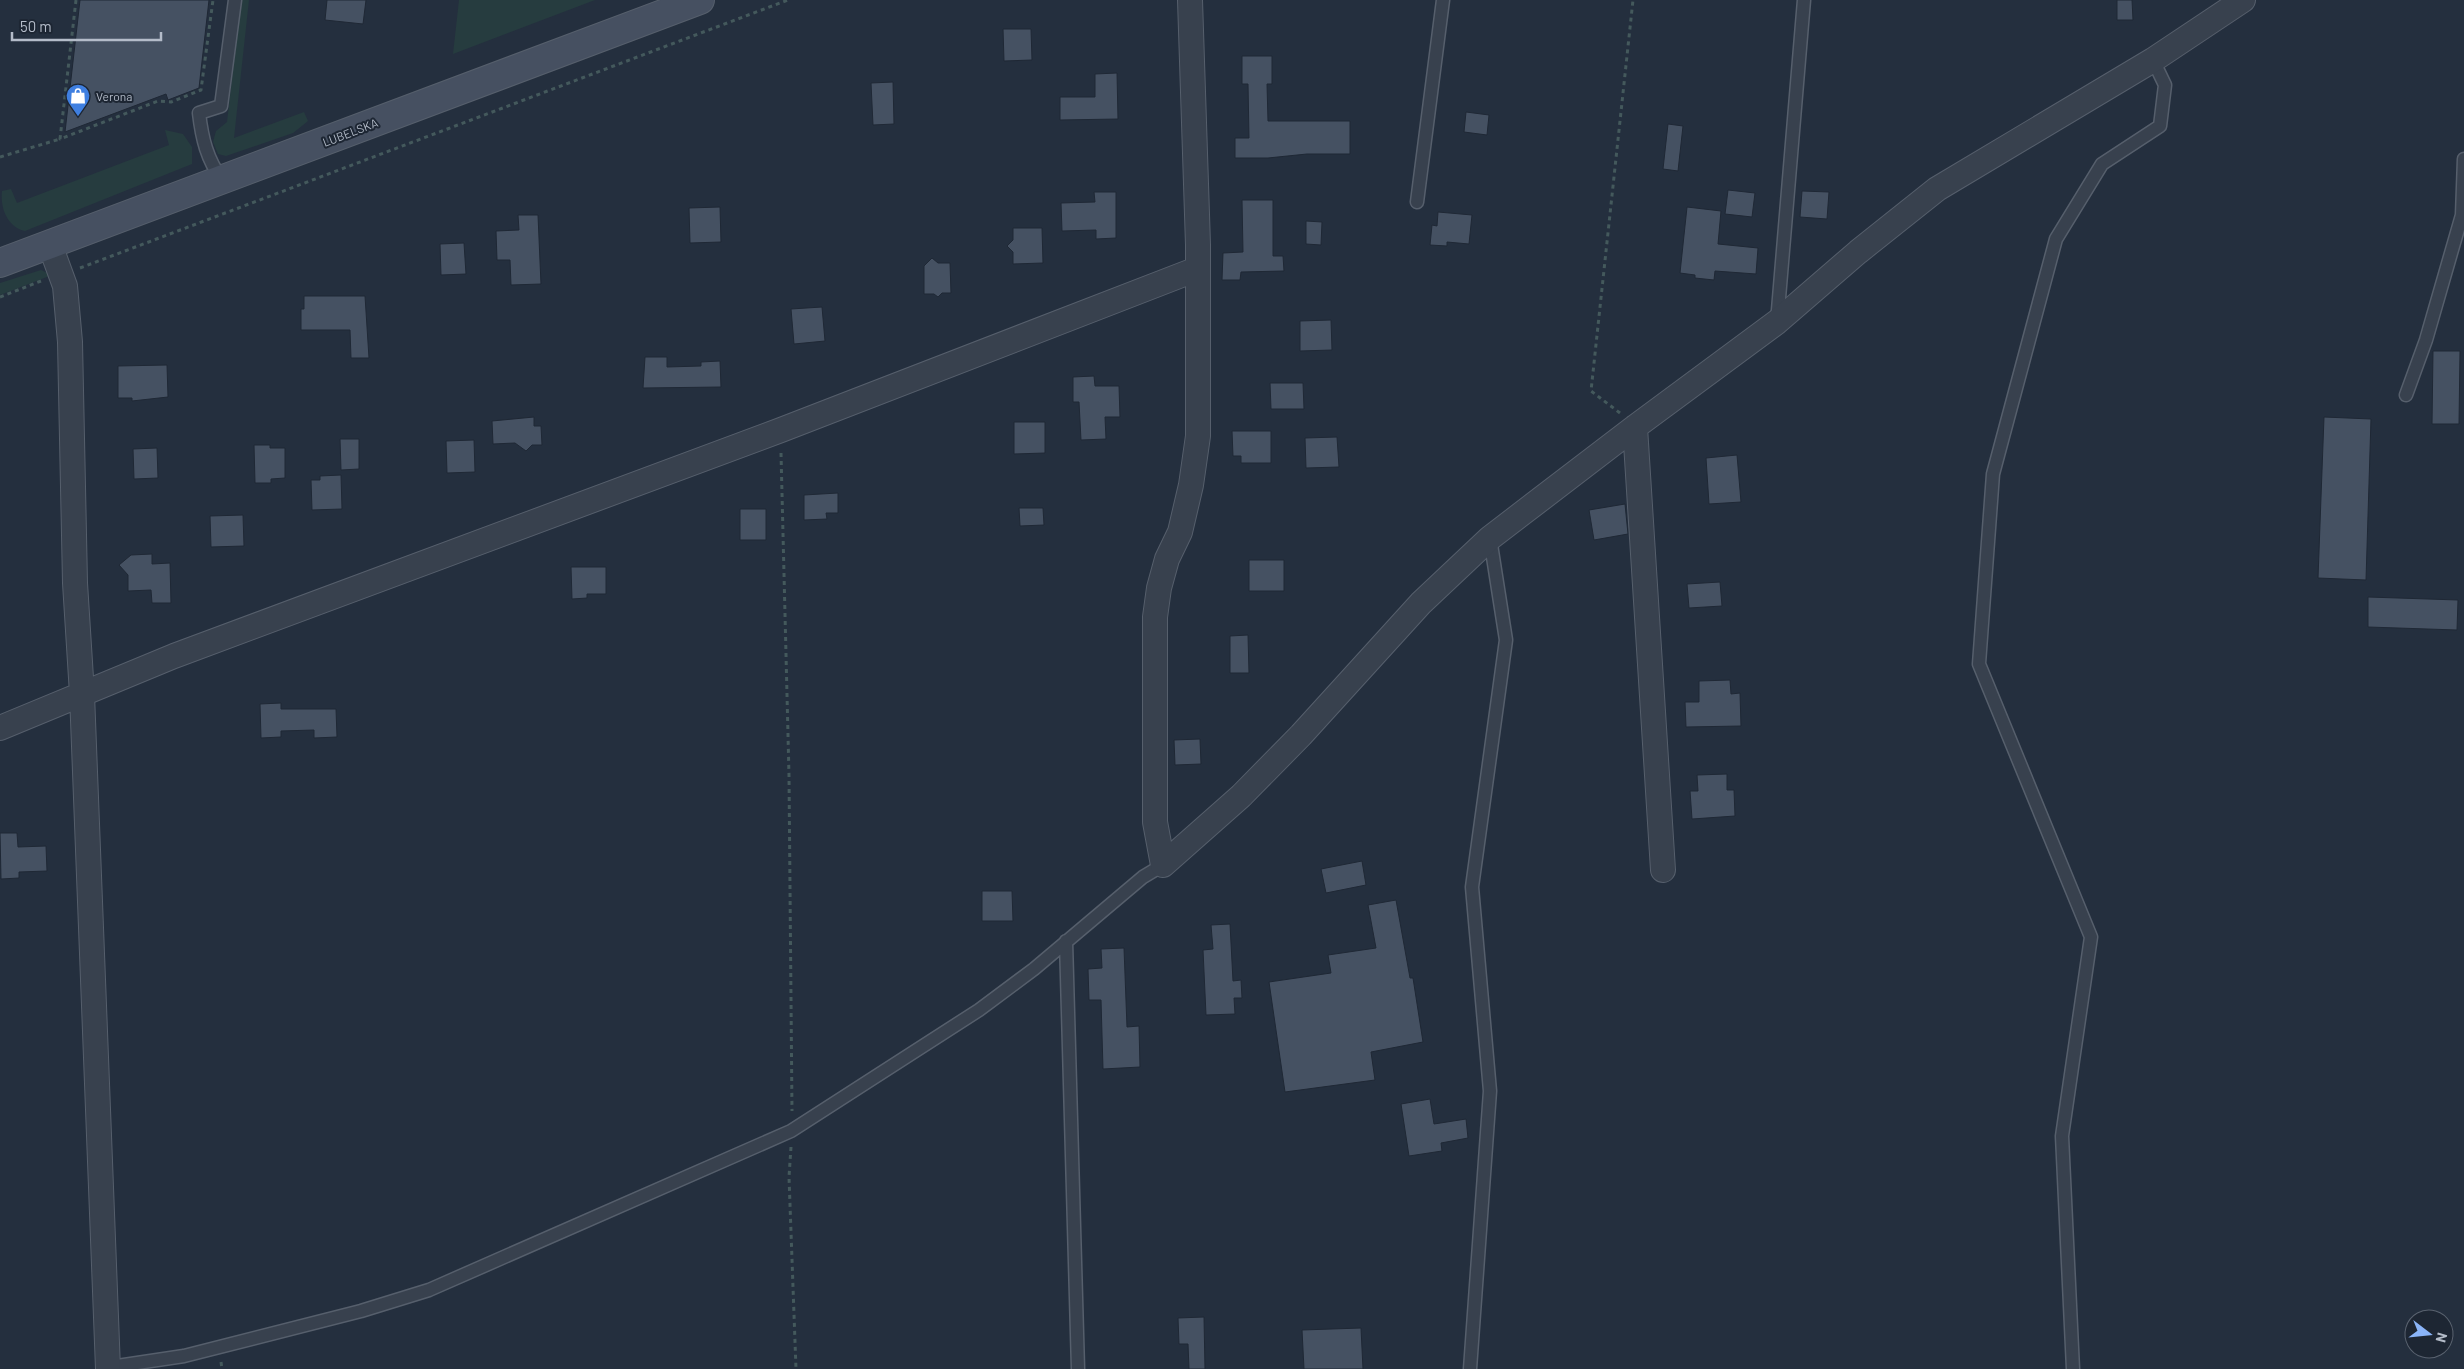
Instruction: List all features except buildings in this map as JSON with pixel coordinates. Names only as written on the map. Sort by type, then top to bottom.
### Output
[{"type":"main road","name":"LUBELSKA","points":[[0,263],[700,0]]},
{"type":"street","points":[[1163,865],[1155,822],[1155,617],[1159,588],[1167,559],[1180,532],[1191,485],[1198,436],[1197,269],[1190,0]]},
{"type":"street","points":[[1163,865],[1241,796],[1301,735],[1421,603],[1490,538],[1777,322],[1858,252],[1937,189],[2153,60],[2243,0]]},
{"type":"street","points":[[50,245],[62,274],[70,342],[75,583],[82,694],[106,1368]]},
{"type":"street","points":[[0,728],[174,656],[782,430],[1197,269]]},
{"type":"street","points":[[1635,427],[1663,870]]},
{"type":"lane","points":[[222,180],[212,166],[202,139],[199,113],[221,106],[235,0]]},
{"type":"lane","points":[[1417,202],[1443,0]]},
{"type":"lane","points":[[1777,322],[1804,0]]},
{"type":"lane","points":[[2073,1369],[2062,1136],[2091,936],[1979,664],[1994,474],[2056,239],[2102,164],[2160,126],[2165,85],[2153,60]]},
{"type":"lane","points":[[2406,395],[2426,340],[2462,215],[2464,159]]},
{"type":"lane","points":[[1470,1369],[1490,1091],[1472,886],[1506,640],[1490,538]]},
{"type":"lane","points":[[106,1368],[191,1354],[362,1311],[429,1290],[792,1131],[979,1010],[1034,969],[1066,940],[1143,877],[1163,865]]},
{"type":"lane","points":[[1066,940],[1078,1369]]},
{"type":"path","points":[[60,139],[76,0]]},
{"type":"path","points":[[0,157],[60,139],[158,101],[171,102],[200,90],[214,0]]},
{"type":"path","points":[[0,296],[788,0]]},
{"type":"path","points":[[1633,0],[1591,391],[1635,427]]},
{"type":"path","points":[[782,430],[793,1088],[789,1177],[796,1369]]},
{"type":"green space","points":[[241,0],[249,0],[234,138],[304,112],[308,121],[293,133],[226,156],[218,154],[213,142],[216,131],[227,122]]},
{"type":"green space","points":[[459,0],[595,0],[453,54]]},
{"type":"green space","points":[[165,130],[183,134],[192,147],[192,164],[25,231],[14,226],[6,216],[2,204],[2,191],[11,189],[17,203],[169,145]]},
{"type":"green space","points":[[41,270],[52,275],[0,295],[0,283]]},
{"type":"place","name":"Verona","points":[[78,117]]}]
